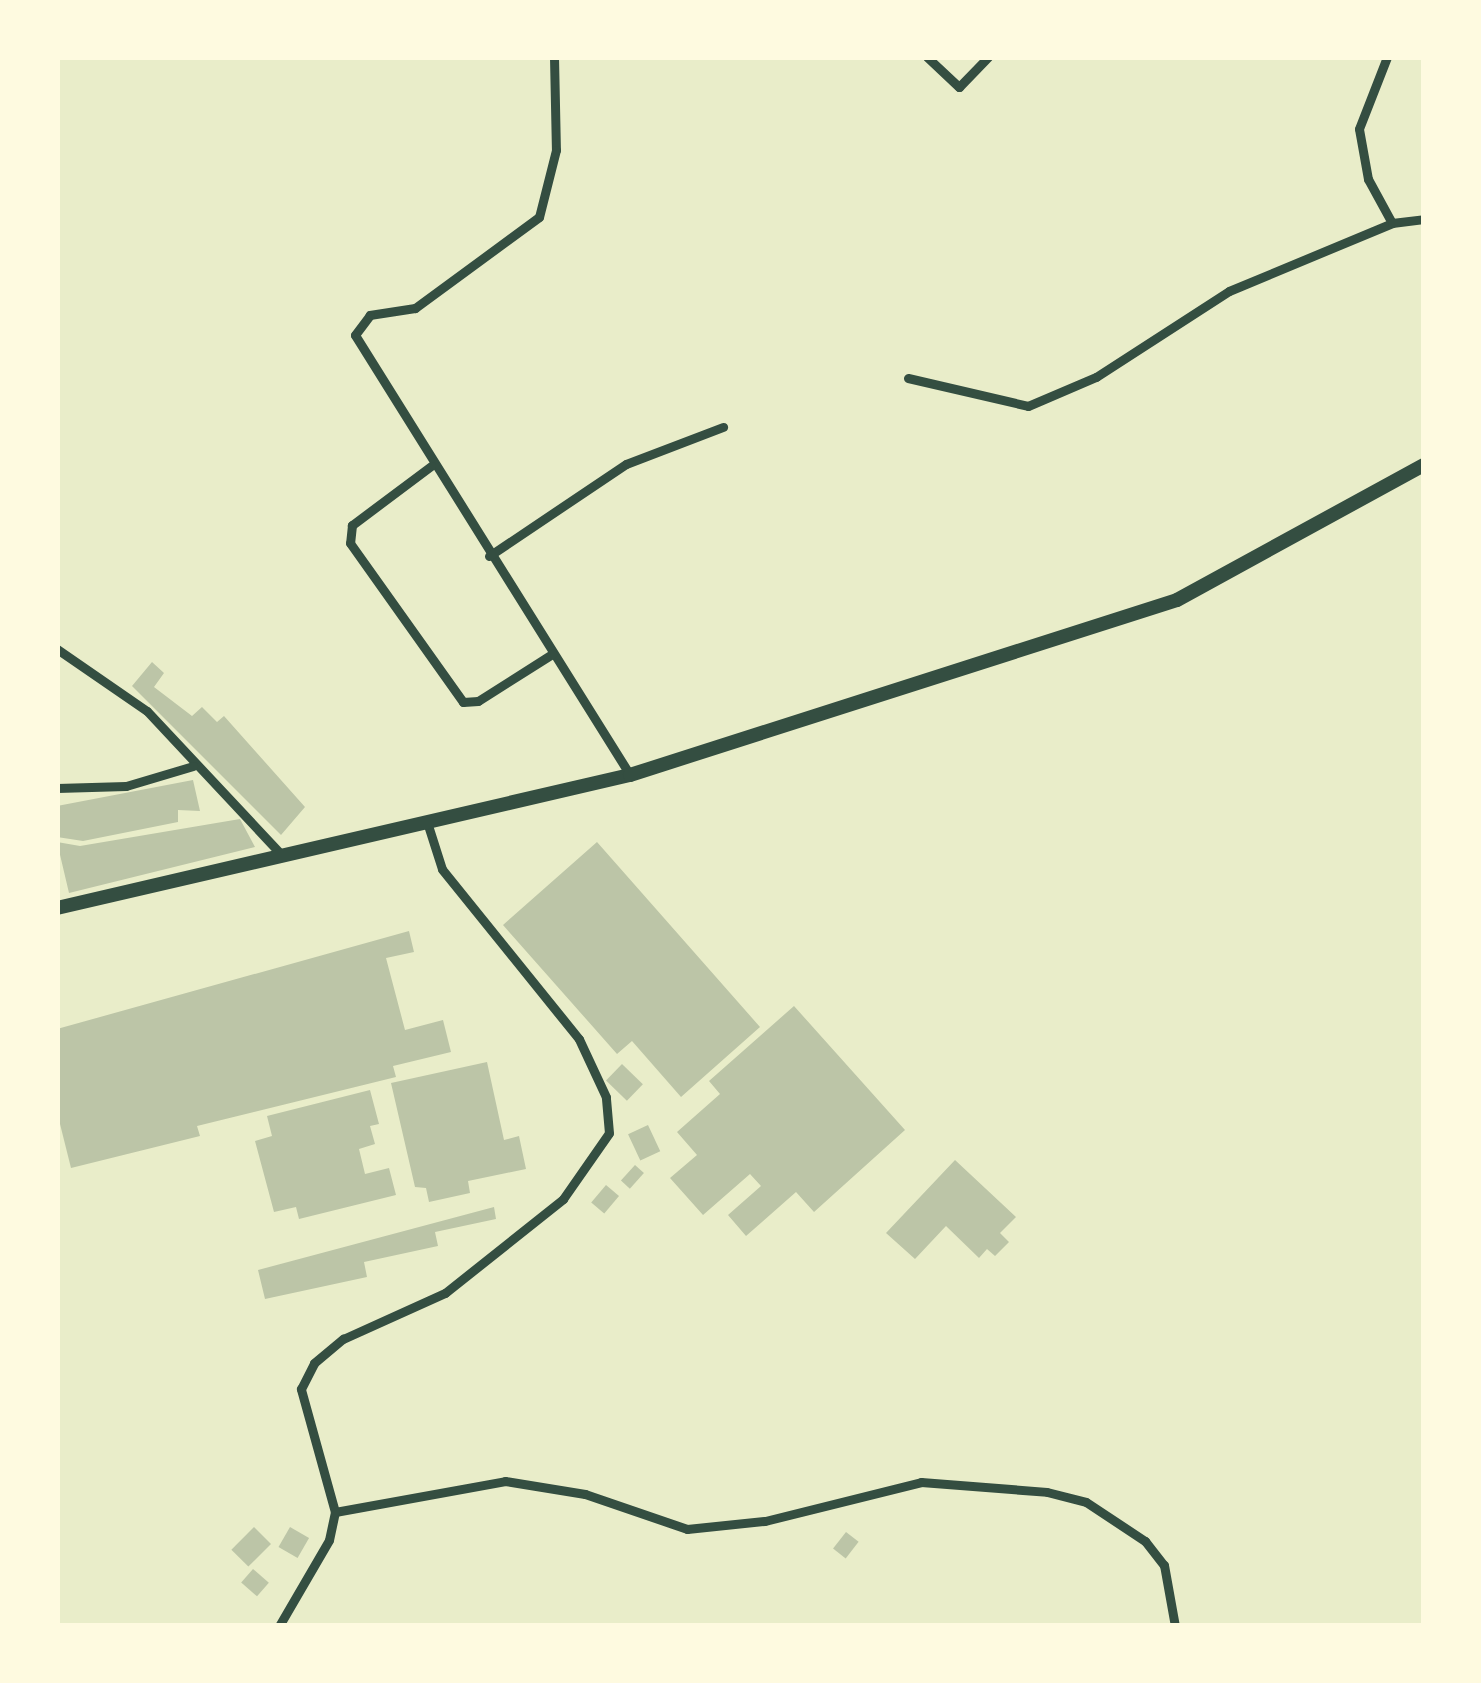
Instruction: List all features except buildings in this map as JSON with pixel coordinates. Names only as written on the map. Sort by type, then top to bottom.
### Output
[{"type":"main road","points":[[57,908],[630,775],[1177,600],[1424,465]]},
{"type":"street","points":[[554,57],[556,150],[539,217],[415,308],[357,325],[358,349],[630,775]]},
{"type":"street","points":[[927,57],[959,87],[976,78],[988,57]]},
{"type":"street","points":[[1387,57],[1359,129],[1368,178],[1392,223]]},
{"type":"street","points":[[908,378],[1028,406],[1096,377],[1228,291],[1392,223],[1424,220]]},
{"type":"street","points":[[489,556],[626,464],[723,427]]},
{"type":"street","points":[[431,466],[352,525],[350,543],[463,702],[478,701],[552,654]]},
{"type":"street","points":[[57,649],[147,712],[280,853]]},
{"type":"street","points":[[57,788],[126,786],[194,766]]},
{"type":"street","points":[[279,1626],[329,1540],[334,1512],[301,1390],[314,1363],[343,1339],[445,1293],[563,1199],[609,1132],[606,1097],[579,1039],[442,869],[427,822]]},
{"type":"street","points":[[334,1512],[505,1481],[585,1494],[687,1529],[765,1521],[921,1482],[1047,1492],[1086,1502],[1145,1541],[1164,1565],[1175,1626]]}]
